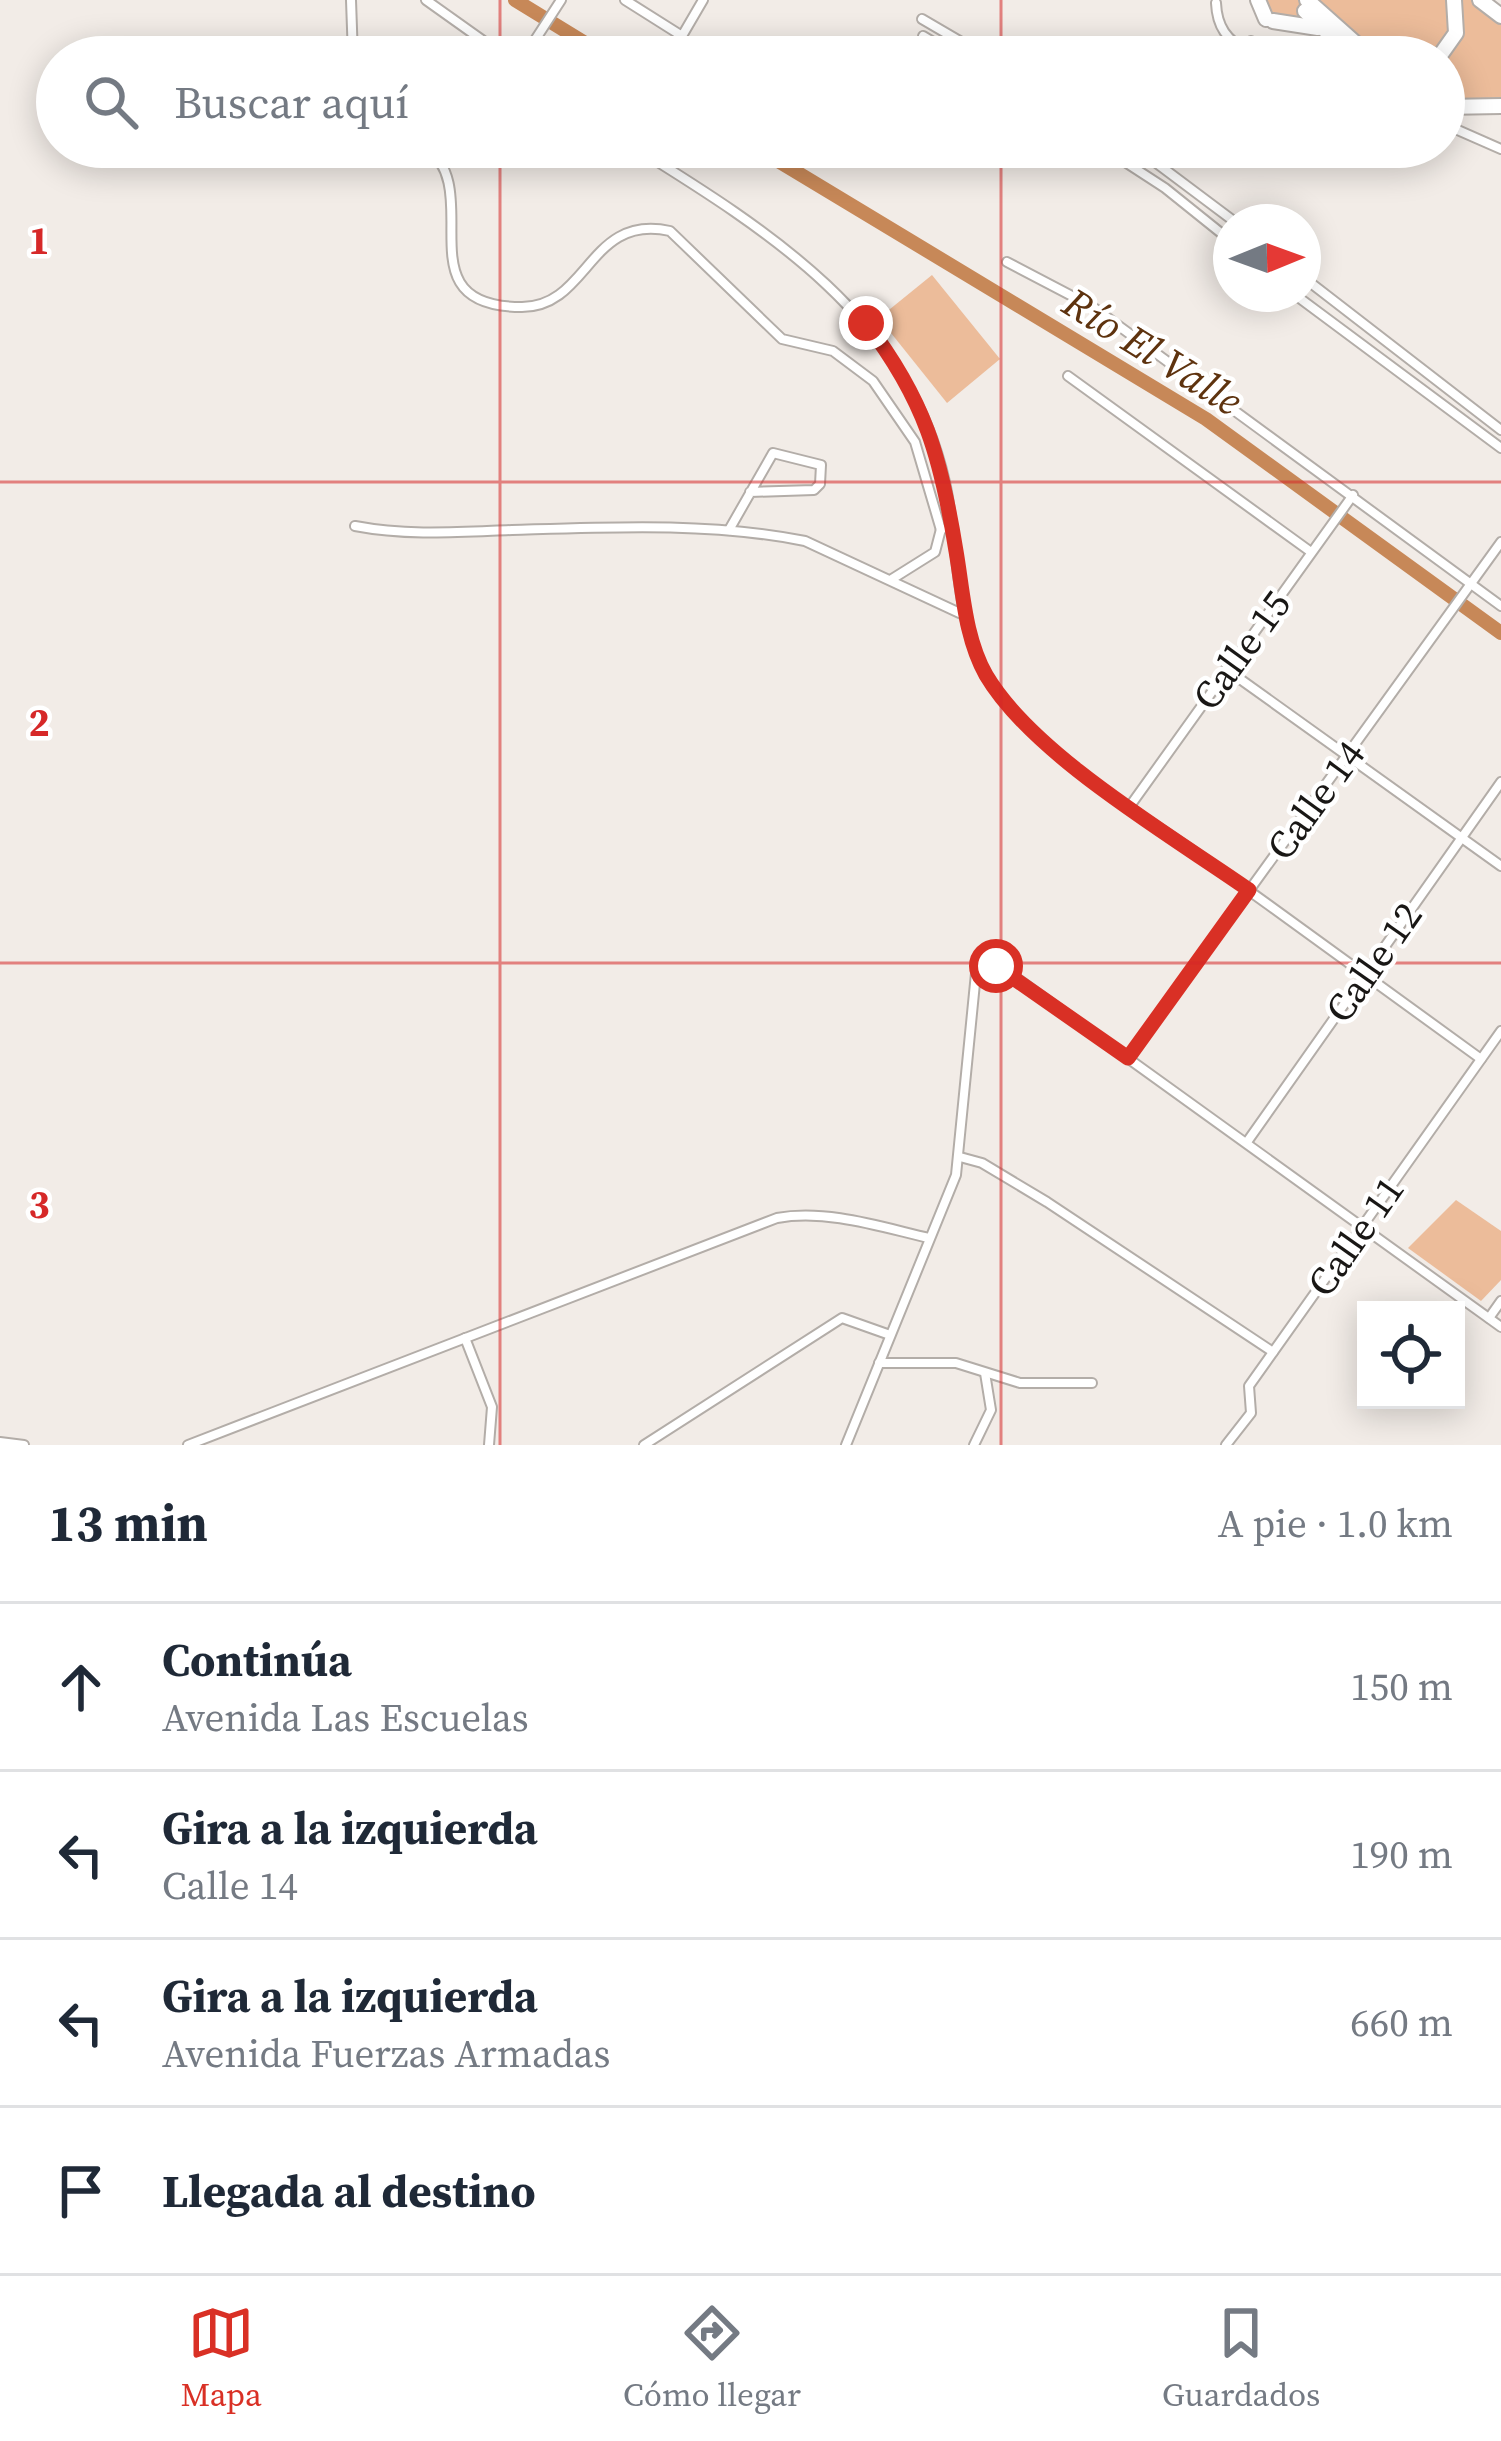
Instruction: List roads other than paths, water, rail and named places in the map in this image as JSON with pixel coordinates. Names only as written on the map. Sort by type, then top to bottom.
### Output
[{"type":"highway","points":[[1298,0],[1328,36]]},
{"type":"highway","points":[[1307,0],[1347,36]]},
{"type":"highway","points":[[1453,36],[1454,0]]},
{"type":"highway","points":[[1480,0],[1501,16]]},
{"type":"highway","points":[[1264,14],[1318,28]]},
{"type":"highway","points":[[1465,107],[1501,106]]},
{"type":"street","points":[[351,0],[352,36]]},
{"type":"street","points":[[426,0],[477,36]]},
{"type":"street","points":[[538,36],[561,0]]},
{"type":"street","points":[[625,0],[682,36],[703,0]]},
{"type":"street","points":[[1216,3],[1217,20],[1227,36]]},
{"type":"street","points":[[922,19],[951,36]]},
{"type":"street","points":[[1465,133],[1501,149]]},
{"type":"street","points":[[442,168],[449,177],[450,262],[470,292],[506,306],[535,306],[565,289],[609,241],[630,229],[670,231],[782,339],[833,351],[873,381],[915,442],[941,530]]},
{"type":"street","points":[[664,168],[819,278],[866,323],[905,374],[929,422],[972,644],[987,676],[1013,712],[1130,806],[1481,1059]]},
{"type":"street","points":[[1134,168],[1213,227]]},
{"type":"street","points":[[1163,168],[1213,206]]},
{"type":"street","points":[[1007,262],[1094,307],[1501,606]]},
{"type":"street","points":[[1321,291],[1501,430]]},
{"type":"street","points":[[1318,312],[1501,448]]},
{"type":"street","points":[[1068,376],[1311,552]]},
{"type":"street","points":[[729,530],[750,493],[773,453],[821,465],[820,484],[814,490],[750,493]]},
{"type":"street","name":"Calle 15","points":[[1130,806],[1353,495]]},
{"type":"street","points":[[891,580],[934,553],[949,507]]},
{"type":"street","points":[[356,526],[421,533],[656,527],[729,530],[806,541],[967,616]]},
{"type":"street","name":"Calle 14","points":[[1128,1058],[1501,542]]},
{"type":"street","points":[[1226,669],[1501,866]]},
{"type":"street","name":"Calle 12","points":[[1247,1142],[1501,782]]},
{"type":"street","points":[[846,1445],[960,1157],[976,974],[988,966],[1004,969],[1501,1327]]},
{"type":"street","name":"Calle 11","points":[[1226,1445],[1251,1413],[1249,1386],[1501,1031]]},
{"type":"street","points":[[960,1157],[982,1163],[1047,1202],[1273,1352]]},
{"type":"street","points":[[188,1445],[778,1218],[797,1214],[860,1222],[929,1238]]},
{"type":"street","points":[[1489,1318],[1501,1301]]},
{"type":"street","points":[[644,1445],[842,1318],[890,1335]]},
{"type":"street","points":[[465,1337],[492,1407],[489,1445]]},
{"type":"street","points":[[879,1363],[956,1363],[1020,1383],[1092,1383]]},
{"type":"street","points":[[974,1445],[991,1410],[985,1372]]},
{"type":"street","points":[[0,1442],[24,1445]]},
{"type":"waterway","name":"Río El Valle","points":[[515,0],[574,36]]},
{"type":"waterway","name":"Río El Valle","points":[[790,168],[1206,419],[1501,633]]}]
